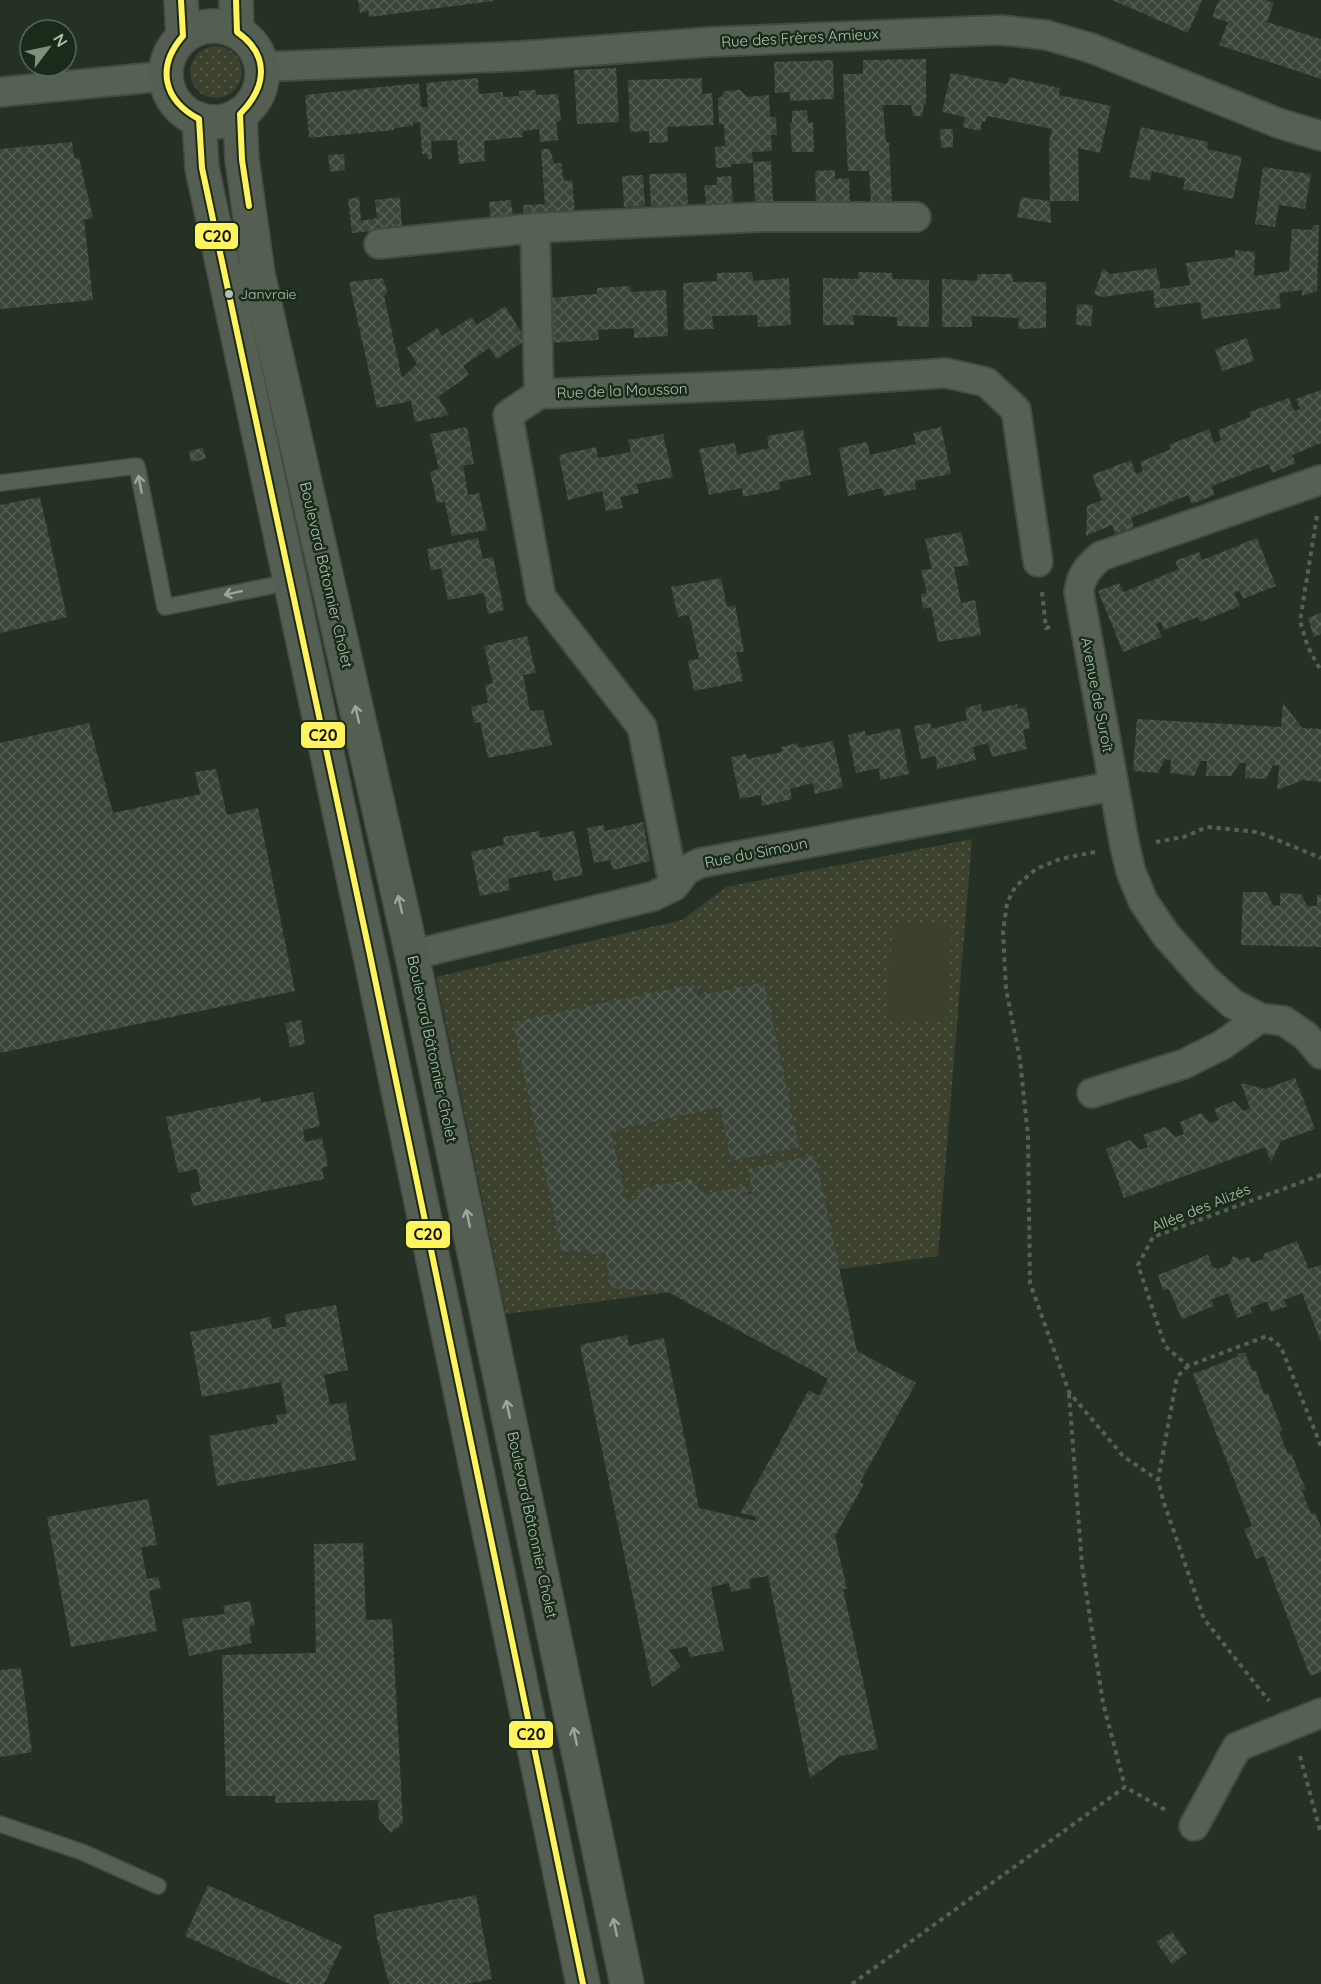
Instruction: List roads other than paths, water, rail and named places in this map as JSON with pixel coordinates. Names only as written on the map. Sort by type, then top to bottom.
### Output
[{"type":"street","points":[[181,0],[183,36]]},
{"type":"street","points":[[236,0],[237,32]]},
{"type":"street","points":[[211,25],[226,27],[237,32],[255,48],[261,67],[261,83],[258,93],[249,107],[240,114],[222,121],[191,117],[178,105],[170,93],[166,76],[168,57],[183,36],[197,28],[211,25]]},
{"type":"street","name":"Rue des Frères Amieux","points":[[261,67],[520,56],[769,39],[1000,30],[1046,35],[1091,48],[1278,123],[1321,136]]},
{"type":"street","points":[[0,92],[166,76]]},
{"type":"street","name":"Boulevard Bâtonnier Cholet","points":[[240,114],[242,160],[258,274],[412,955],[627,1984]]},
{"type":"street","points":[[199,119],[202,168],[370,956],[583,1984]]},
{"type":"street","points":[[379,244],[535,228],[760,217],[916,217]]},
{"type":"street","points":[[535,228],[539,394]]},
{"type":"street","name":"Rue de la Mousson","points":[[674,886],[642,727],[541,597],[508,415],[539,394],[781,384],[946,373],[986,382],[1016,410],[1038,562]]},
{"type":"street","name":"Avenue de Suroît","points":[[1320,480],[1101,556],[1085,571],[1081,581],[1080,602],[1125,848],[1131,872],[1143,901],[1166,936],[1233,1004],[1260,1018],[1284,1021],[1306,1036],[1321,1054]]},
{"type":"street","name":"Rue du Simoun","points":[[412,955],[654,896],[674,886],[686,870],[700,863],[1114,786]]},
{"type":"street","points":[[1092,1093],[1184,1064],[1222,1045],[1260,1018]]},
{"type":"street","points":[[1194,1826],[1237,1748],[1321,1713]]},
{"type":"lane","points":[[0,483],[137,466],[165,608],[290,582]]},
{"type":"lane","points":[[0,1824],[82,1852],[158,1886]]},
{"type":"place","name":"Janvraie","points":[[229,294]]}]
